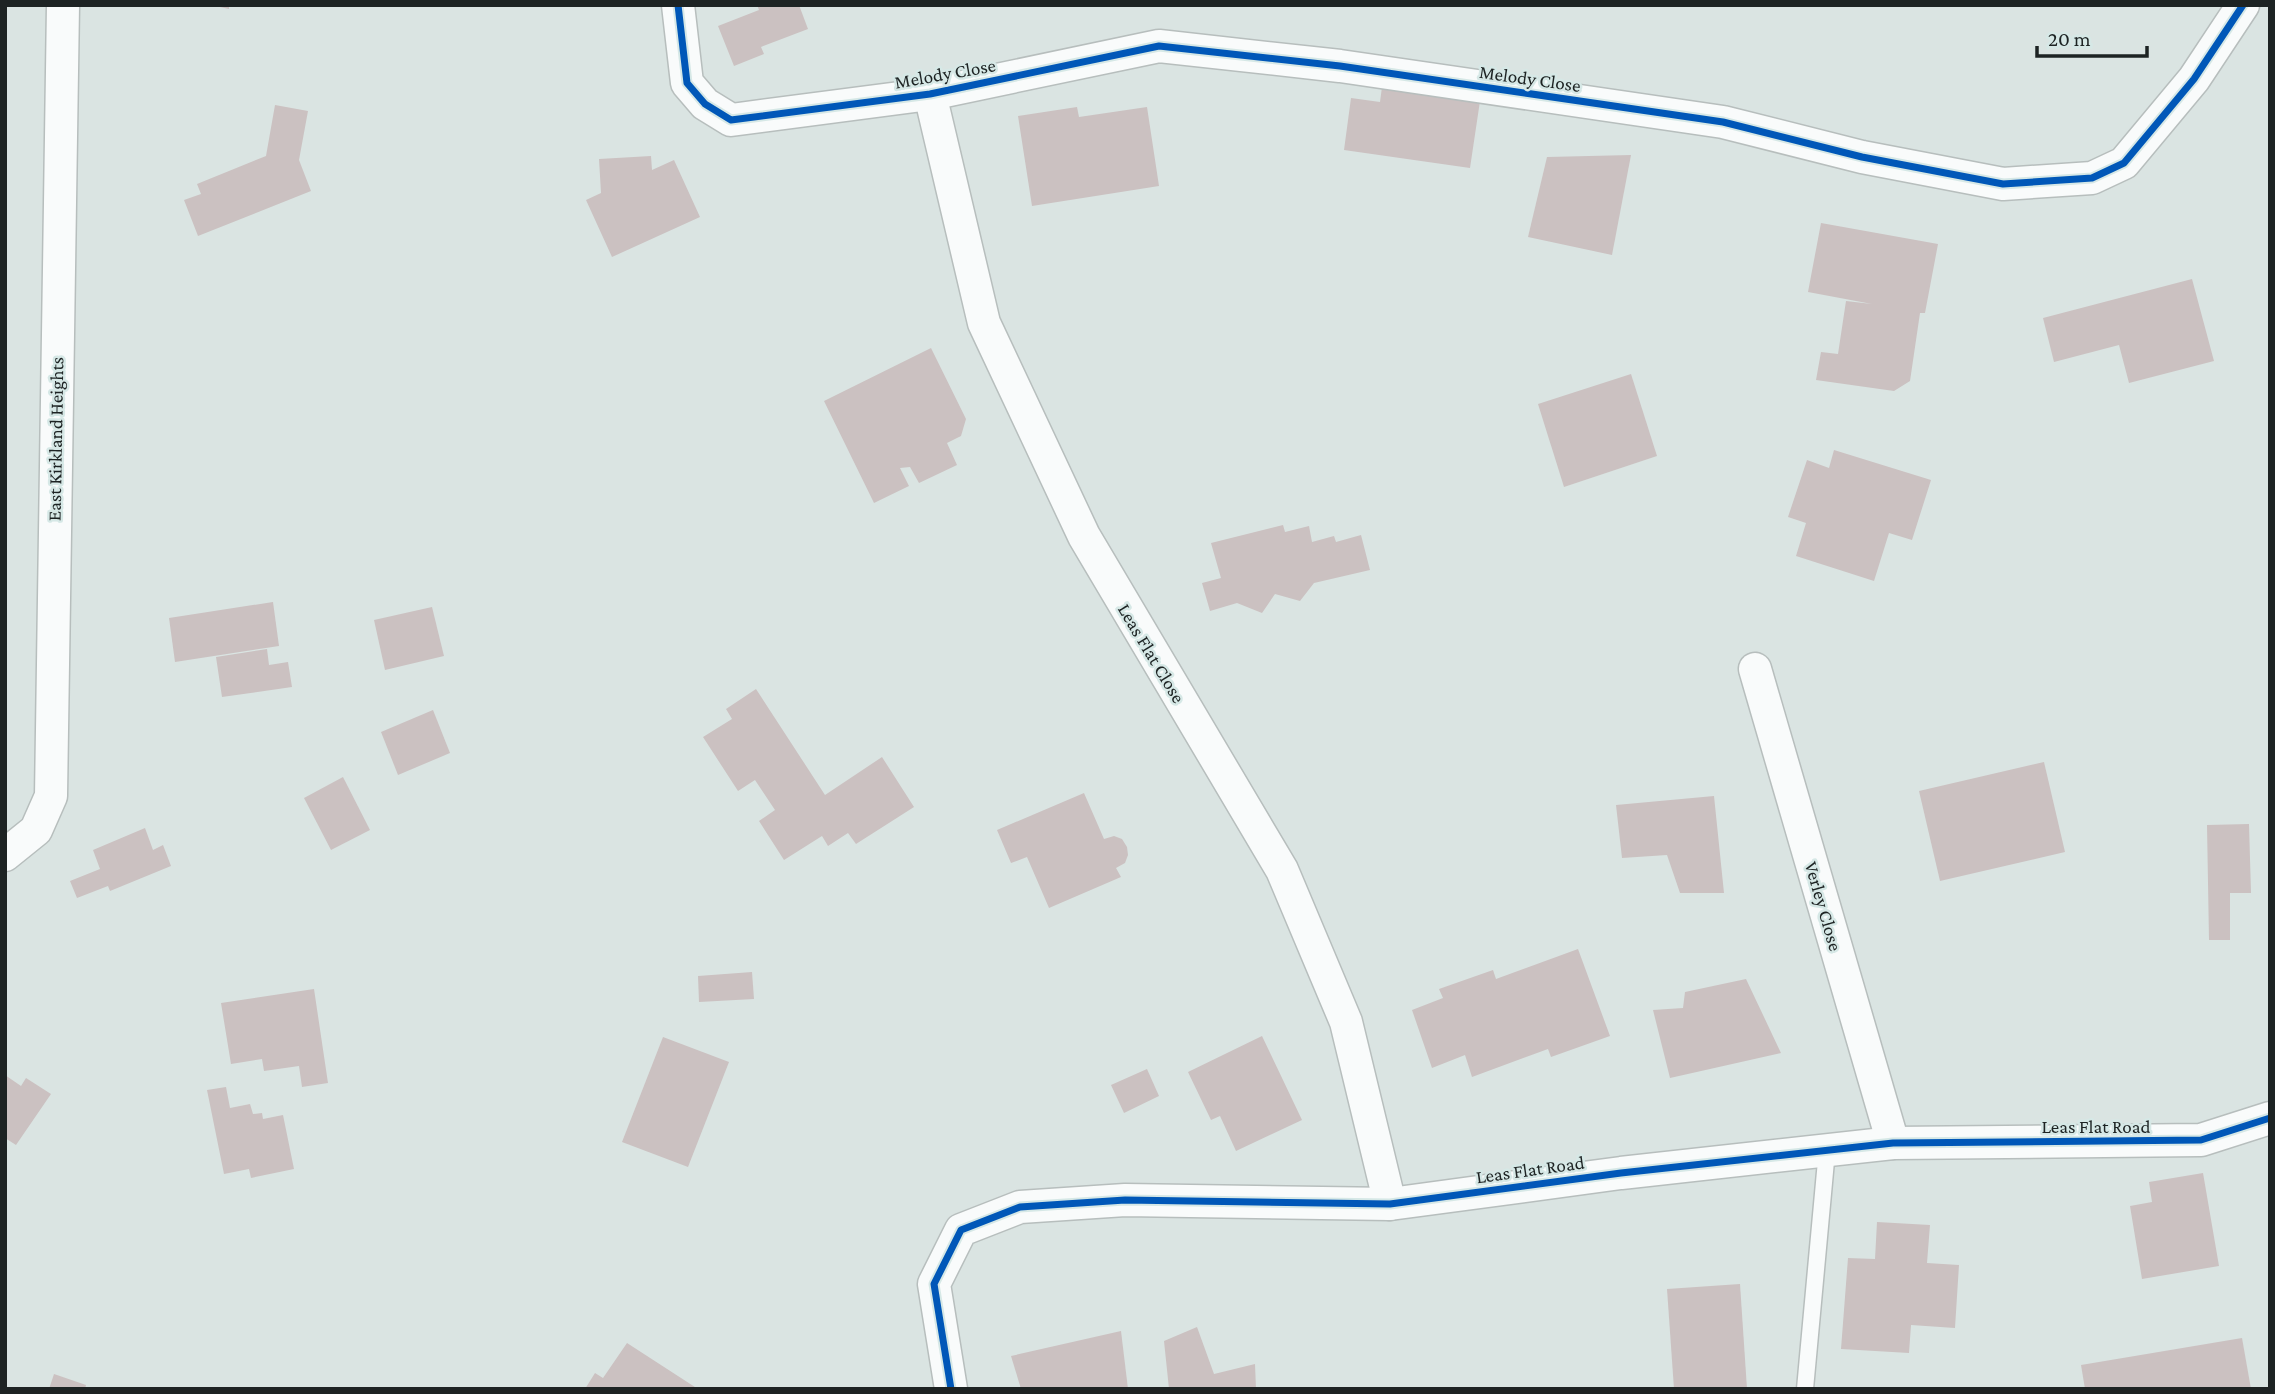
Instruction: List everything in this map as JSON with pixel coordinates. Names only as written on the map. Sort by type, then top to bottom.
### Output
[{"type":"street","name":"East Kirkland Heights","points":[[5,855],[36,830],[51,796],[64,5]]},
{"type":"street","name":"Melody Close","points":[[678,5],[687,83],[705,104],[731,120],[930,94],[1159,46],[1340,66],[1723,122],[1862,157],[2003,184],[2092,178],[2124,163],[2194,79],[2243,5]]},
{"type":"street","name":"Leas Flat Close","points":[[930,94],[984,323],[1084,537],[1282,870],[1346,1022],[1390,1204]]},
{"type":"street","name":"Verley Close","points":[[1755,669],[1893,1143]]},
{"type":"street","name":"Leas Flat Road","points":[[951,1389],[934,1284],[961,1230],[1020,1206],[1125,1200],[1390,1204],[1621,1173],[1893,1143],[2202,1140],[2270,1118]]},
{"type":"lane","points":[[1805,1389],[1827,1150]]},
{"type":"building","points":[[211,5],[229,5],[229,9]]},
{"type":"building","points":[[757,5],[799,5],[808,29],[761,47],[764,54],[734,66],[718,26],[759,10]]},
{"type":"building","points":[[1382,87],[1480,101],[1470,168],[1344,150],[1351,98],[1380,102]]},
{"type":"building","points":[[275,105],[308,111],[299,160],[311,191],[198,236],[184,200],[201,194],[197,184],[266,156]]},
{"type":"building","points":[[1077,107],[1079,117],[1147,107],[1159,186],[1032,206],[1018,116]]},
{"type":"building","points":[[1631,155],[1612,255],[1528,237],[1547,157]]},
{"type":"building","points":[[651,156],[652,170],[674,160],[700,217],[612,257],[586,200],[601,193],[599,159]]},
{"type":"building","points":[[1821,223],[1938,244],[1925,313],[1920,313],[1910,381],[1894,391],[1816,380],[1821,352],[1838,354],[1846,301],[1872,304],[1808,292]]},
{"type":"building","points":[[2192,279],[2214,361],[2129,383],[2119,345],[2054,362],[2043,318]]},
{"type":"building","points":[[931,348],[966,419],[961,436],[947,443],[957,465],[919,483],[910,467],[900,468],[909,486],[874,503],[824,401]]},
{"type":"building","points":[[1631,374],[1657,456],[1564,487],[1538,404]]},
{"type":"building","points":[[1834,450],[1931,480],[1912,540],[1889,533],[1874,581],[1796,556],[1806,523],[1788,517],[1807,460],[1829,468]]},
{"type":"building","points":[[1283,525],[1285,532],[1309,526],[1312,542],[1334,536],[1336,542],[1361,535],[1370,570],[1314,583],[1300,601],[1275,594],[1262,613],[1237,603],[1210,611],[1202,583],[1221,578],[1211,543]]},
{"type":"building","points":[[273,602],[279,646],[175,662],[169,618]]},
{"type":"building","points":[[432,607],[444,656],[385,670],[374,620]]},
{"type":"building","points":[[267,649],[269,665],[288,662],[292,687],[222,697],[216,657]]},
{"type":"building","points":[[756,689],[825,795],[882,757],[914,807],[856,844],[848,833],[828,846],[822,836],[784,860],[759,821],[775,810],[755,780],[738,791],[703,737],[732,719],[726,709]]},
{"type":"building","points":[[433,710],[450,753],[398,775],[381,732]]},
{"type":"building","points":[[2044,762],[2065,852],[1940,881],[1919,791]]},
{"type":"building","points":[[343,777],[370,830],[331,850],[304,798]]},
{"type":"building","points":[[1084,793],[1104,839],[1114,836],[1122,839],[1128,855],[1125,863],[1116,868],[1121,877],[1049,908],[1027,857],[1011,863],[997,830]]},
{"type":"building","points":[[1714,796],[1724,893],[1680,893],[1667,855],[1622,858],[1616,805]]},
{"type":"building","points":[[2249,824],[2251,893],[2230,893],[2230,940],[2209,940],[2207,825]]},
{"type":"building","points":[[145,828],[153,850],[163,845],[171,866],[110,891],[108,886],[77,898],[70,881],[100,869],[93,850]]},
{"type":"building","points":[[1578,949],[1610,1036],[1551,1057],[1548,1049],[1472,1077],[1465,1055],[1432,1068],[1412,1010],[1443,998],[1439,989],[1493,970],[1496,979]]},
{"type":"building","points":[[752,972],[754,999],[699,1002],[698,976]]},
{"type":"building","points":[[1746,979],[1781,1053],[1670,1078],[1653,1010],[1683,1008],[1685,992]]},
{"type":"building","points":[[314,989],[328,1083],[302,1087],[299,1066],[264,1071],[262,1059],[231,1064],[221,1003]]},
{"type":"building","points":[[1262,1036],[1302,1120],[1236,1151],[1220,1116],[1211,1120],[1188,1072]]},
{"type":"building","points":[[663,1037],[729,1062],[688,1167],[622,1142]]},
{"type":"building","points":[[1147,1069],[1159,1096],[1124,1113],[1111,1085]]},
{"type":"building","points":[[5,1075],[21,1086],[26,1078],[51,1094],[16,1145],[5,1138]]},
{"type":"building","points":[[226,1087],[230,1108],[250,1104],[253,1114],[262,1113],[263,1119],[283,1115],[294,1169],[251,1178],[249,1169],[224,1174],[207,1090]]},
{"type":"building","points":[[2203,1173],[2219,1266],[2142,1279],[2130,1206],[2152,1202],[2149,1182]]},
{"type":"building","points":[[1877,1222],[1930,1225],[1927,1263],[1959,1265],[1955,1328],[1911,1325],[1909,1353],[1841,1349],[1848,1258],[1875,1259]]},
{"type":"building","points":[[1740,1284],[1747,1389],[1674,1389],[1667,1289]]},
{"type":"building","points":[[1197,1327],[1214,1374],[1255,1364],[1256,1389],[1169,1389],[1164,1341]]},
{"type":"building","points":[[1121,1331],[1128,1389],[1021,1389],[1011,1356]]},
{"type":"building","points":[[2242,1338],[2251,1389],[2085,1389],[2081,1365]]},
{"type":"building","points":[[627,1343],[698,1389],[585,1389],[595,1373],[603,1378]]},
{"type":"building","points":[[54,1374],[86,1385],[85,1389],[49,1389]]},
{"type":"cycle path","points":[[678,5],[687,83],[705,104],[731,120],[930,94],[1159,46],[1340,66],[1723,122],[1862,157],[2003,184],[2092,178],[2124,163],[2194,79],[2243,5]]},
{"type":"cycle path","points":[[951,1389],[934,1284],[961,1230],[1020,1207],[1125,1200],[1390,1204],[1621,1173],[1893,1143],[2201,1140],[2270,1118]]}]
